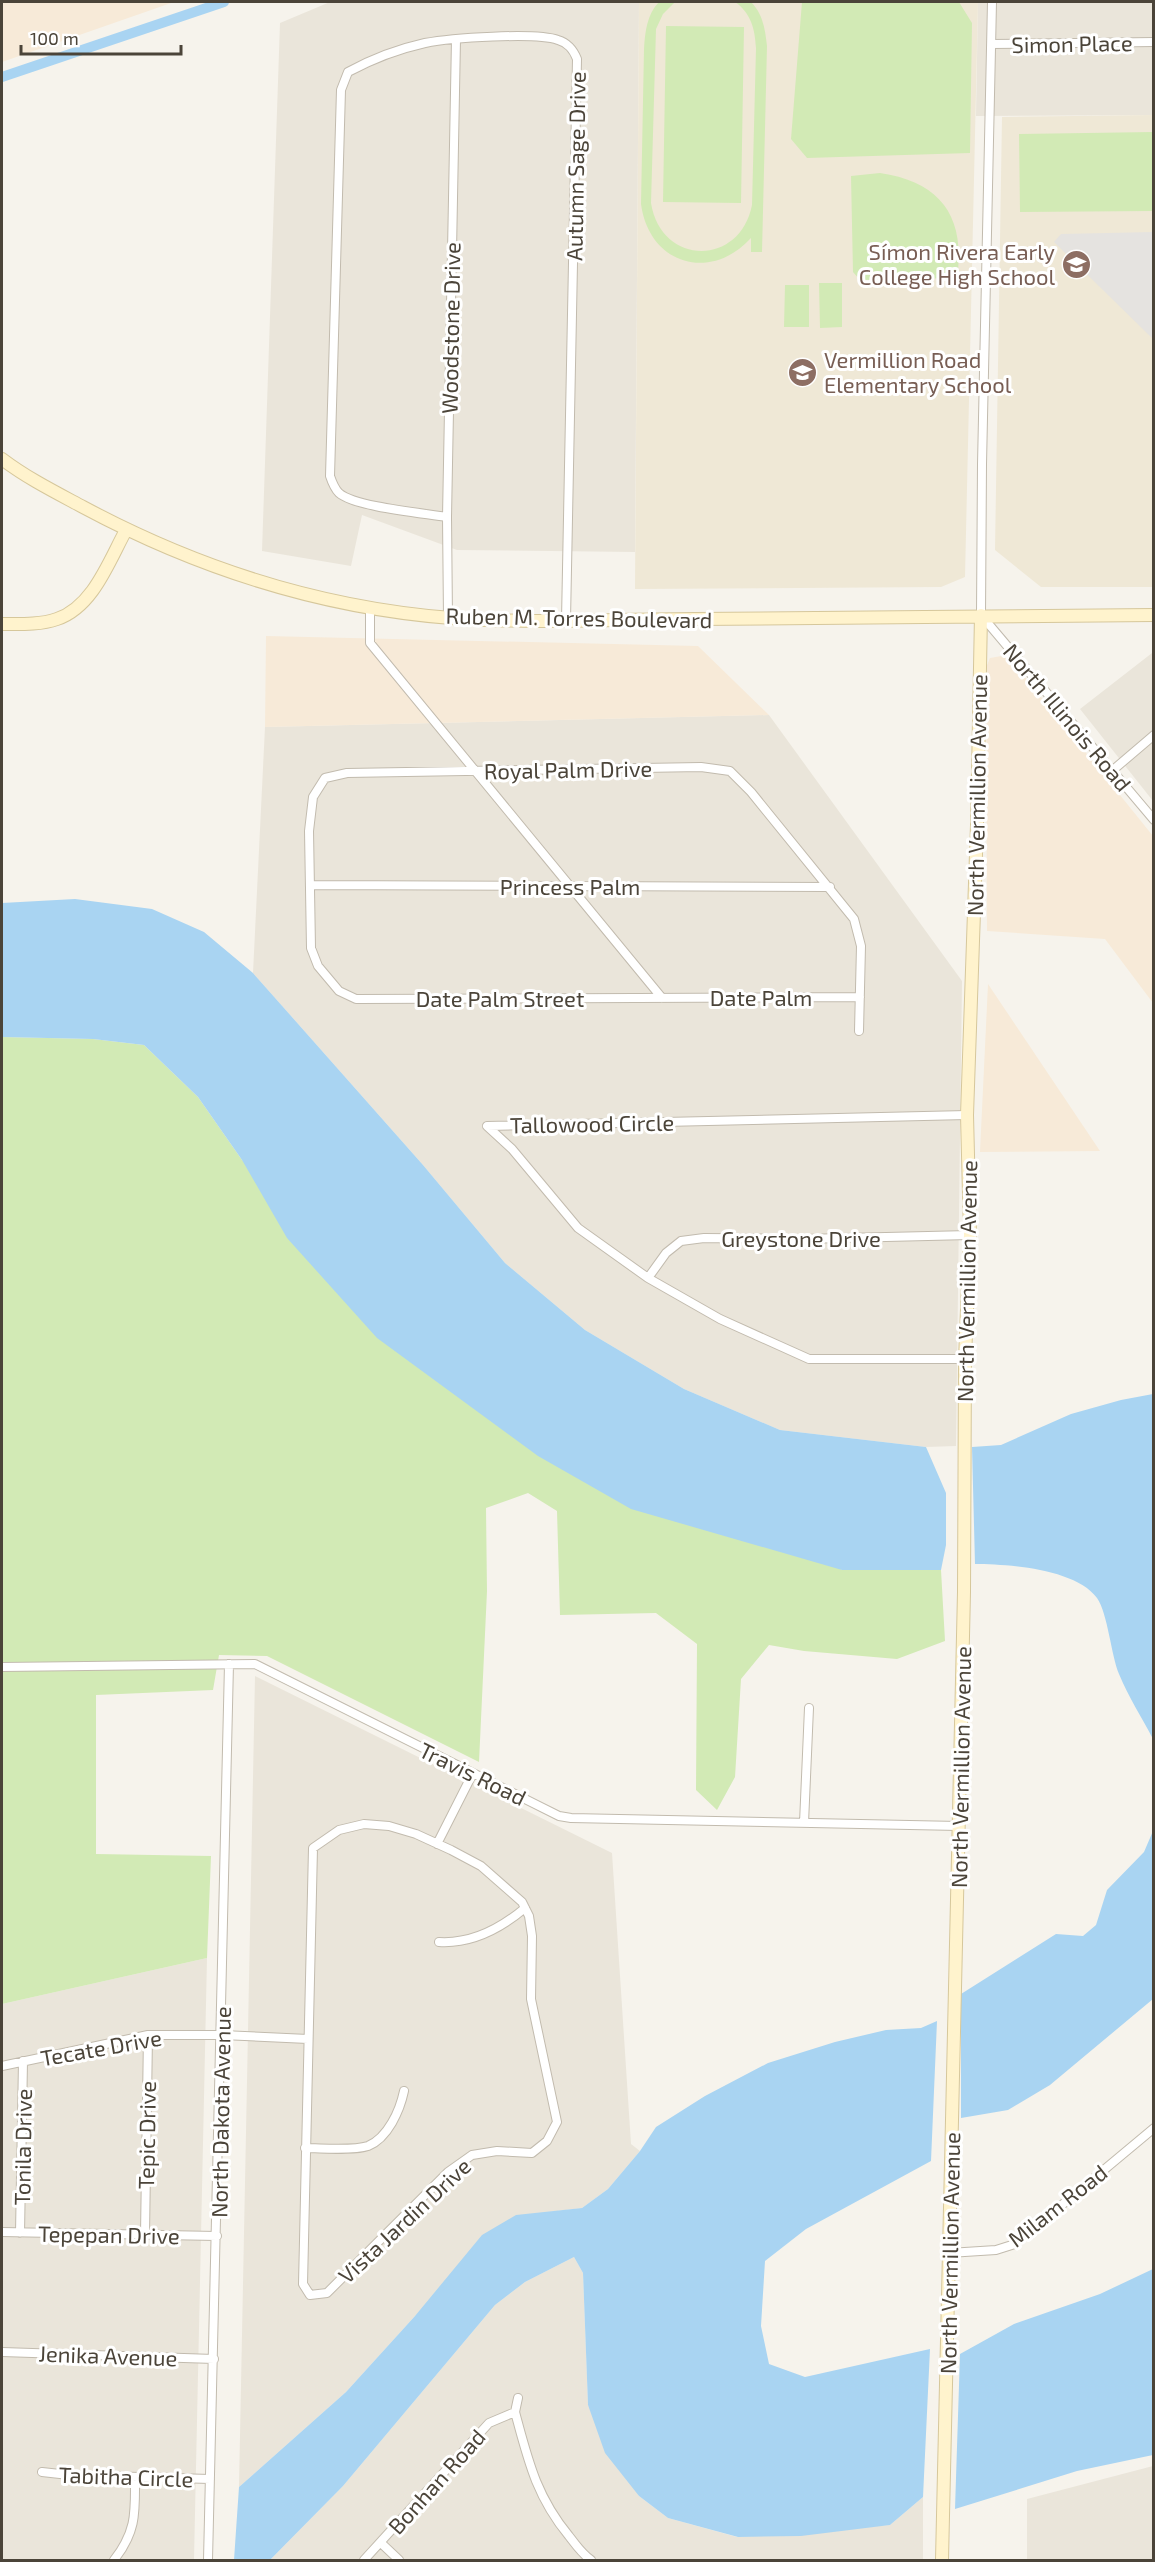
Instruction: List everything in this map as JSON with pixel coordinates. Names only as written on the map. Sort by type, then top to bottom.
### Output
[{"type":"street","name":"North Vermillion Avenue","points":[[942,2560],[964,1592],[965,1359],[970,1235],[967,1115],[978,825],[981,464],[992,2]]},
{"type":"street","name":"Autumn Sage Drive","points":[[447,517],[384,507],[348,498],[339,493],[330,476],[341,90],[348,72],[375,57],[425,43],[456,39],[544,37],[567,44],[577,59],[566,620]]},
{"type":"street","name":"Woodstone Drive","points":[[448,618],[447,517],[456,39]]},
{"type":"street","name":"Simon Place","points":[[991,44],[1154,42]]},
{"type":"street","name":"Ruben M. Torres Boulevard","points":[[2,459],[22,475],[126,530],[235,574],[325,599],[448,618],[566,620],[1154,615]]},
{"type":"street","points":[[2,624],[56,620],[75,612],[89,596],[126,530]]},
{"type":"street","points":[[370,607],[369,644],[662,998]]},
{"type":"street","name":"North Illinois Road","points":[[981,615],[1154,820]]},
{"type":"street","points":[[1113,770],[1154,735]]},
{"type":"street","name":"Royal Palm Drive","points":[[339,991],[318,966],[311,948],[309,831],[313,797],[325,778],[347,773],[701,767],[730,771],[751,792],[854,919],[861,946],[860,1031]]},
{"type":"street","name":"Princess Palm","points":[[310,885],[830,887]]},
{"type":"street","name":"Date Palm Street","points":[[339,991],[356,999],[662,998]]},
{"type":"street","name":"Date Palm","points":[[662,998],[860,997]]},
{"type":"street","name":"Tallowood Circle","points":[[965,1359],[809,1359],[720,1319],[648,1278],[578,1228],[512,1149],[487,1126],[967,1115]]},
{"type":"street","name":"Greystone Drive","points":[[648,1278],[666,1253],[681,1241],[704,1238],[802,1239],[970,1235]]},
{"type":"street","name":"North Dakota Avenue","points":[[208,2560],[229,1664]]},
{"type":"street","name":"Travis Road","points":[[2,1667],[255,1664],[559,1816],[571,1818],[959,1826]]},
{"type":"street","points":[[804,1823],[809,1708]]},
{"type":"street","points":[[437,1844],[473,1773]]},
{"type":"street","name":"Vista Jardin Drive","points":[[364,1824],[389,1826],[437,1844],[481,1866],[522,1902],[525,1908],[529,1916],[532,1936],[531,1999],[557,2122],[547,2141],[532,2153],[497,2151],[472,2155],[448,2172],[327,2293],[310,2295],[303,2284],[313,1848],[339,1830],[364,1824]]},
{"type":"street","points":[[439,1942],[453,1943],[477,1937],[506,1925],[525,1908]]},
{"type":"street","name":"Tecate Drive","points":[[2,2066],[148,2035],[222,2035],[308,2039]]},
{"type":"street","name":"Tepic Drive","points":[[145,2234],[148,2035]]},
{"type":"street","name":"Tonila Drive","points":[[20,2233],[23,2061]]},
{"type":"street","points":[[305,2148],[368,2146],[382,2135],[400,2108],[404,2091]]},
{"type":"street","name":"Milam Road","points":[[949,2253],[996,2250],[1015,2244],[1154,2128]]},
{"type":"street","name":"Tepepan Drive","points":[[2,2232],[217,2235]]},
{"type":"street","name":"Jenika Avenue","points":[[2,2352],[214,2359]]},
{"type":"street","name":"Bonhan Road","points":[[518,2398],[515,2412],[531,2469],[542,2498],[584,2556],[591,2560]]},
{"type":"street","name":"Bonhan Road","points":[[364,2560],[489,2423],[515,2412]]},
{"type":"street","name":"Tabitha Circle","points":[[42,2472],[69,2475],[210,2479]]},
{"type":"street","points":[[114,2560],[129,2538],[134,2524],[135,2477]]},
{"type":"street","points":[[381,2543],[399,2560]]},
{"type":"shaded area","points":[[2,2],[174,2],[2,62]]},
{"type":"shaded area","points":[[330,2],[639,2],[635,552],[457,550],[362,515],[351,566],[262,551],[280,23]]},
{"type":"shaded area","name":"Vermillion Road Elementary School","points":[[639,2],[978,2],[965,577],[941,587],[635,589]]},
{"type":"shaded area","points":[[978,2],[1153,2],[1153,115],[976,116]]},
{"type":"shaded area","name":"Símon Rivera Early College High School","points":[[1153,115],[1153,587],[1041,587],[995,550],[1002,117]]},
{"type":"shaded area","points":[[1154,232],[1153,339],[1054,242],[1061,234]]},
{"type":"shaded area","points":[[266,636],[698,646],[769,715],[265,727]]},
{"type":"shaded area","points":[[1153,653],[1153,801],[1080,709]]},
{"type":"shaded area","points":[[1007,655],[1153,836],[1153,1003],[1105,939],[987,931],[986,668],[990,658]]},
{"type":"shaded area","points":[[769,715],[962,981],[956,1446],[926,1447],[780,1430],[684,1389],[585,1330],[505,1263],[423,1165],[253,973],[265,727]]},
{"type":"shaded area","points":[[988,984],[1100,1151],[980,1152]]},
{"type":"shaded area","points":[[255,1676],[612,1853],[631,2144],[640,2151],[608,2189],[582,2208],[549,2212],[415,2316],[346,2392],[239,2487]]},
{"type":"shaded area","points":[[207,1958],[194,2560],[2,2560],[2,2004]]},
{"type":"shaded area","points":[[574,2257],[583,2273],[588,2405],[639,2496],[668,2518],[737,2537],[890,2525],[923,2497],[923,2560],[270,2560],[343,2486],[495,2305],[525,2282]]},
{"type":"shaded area","points":[[1153,2466],[1153,2560],[1027,2560],[1027,2499]]},
{"type":"green space","points":[[659,2],[675,2],[663,14],[656,29],[651,203],[658,224],[669,239],[684,248],[701,251],[717,248],[733,240],[745,225],[752,205],[756,48],[753,28],[748,16],[735,2],[751,2],[761,17],[767,46],[762,252],[751,252],[751,238],[735,252],[718,260],[700,263],[684,260],[669,253],[656,241],[646,225],[641,204],[644,49],[649,18]]},
{"type":"green space","points":[[802,2],[959,2],[972,23],[970,153],[807,158],[791,139]]},
{"type":"green space","points":[[666,26],[744,27],[741,203],[663,202]]},
{"type":"green space","points":[[1153,132],[1153,211],[1020,212],[1019,134]]},
{"type":"green space","points":[[880,173],[919,185],[934,194],[945,206],[953,220],[957,237],[959,256],[957,278],[860,280],[853,272],[851,176]]},
{"type":"green space","points":[[819,283],[842,283],[842,327],[820,328]]},
{"type":"green space","points":[[785,285],[809,285],[809,327],[784,327]]},
{"type":"green space","points":[[2,1037],[93,1039],[144,1045],[198,1097],[242,1160],[842,1570],[941,1570],[945,1641],[897,1659],[804,1651],[769,1645],[741,1679],[735,1777],[717,1810],[696,1790],[697,1644],[656,1613],[560,1615],[557,1511],[528,1493],[486,1508],[487,1591],[479,1762],[267,1656],[219,1655],[213,1690],[96,1695],[96,1854],[211,1856],[207,1958],[2,2004]]},
{"type":"water","points":[[75,899],[152,909],[204,932],[253,973],[423,1165],[505,1263],[585,1330],[684,1389],[780,1430],[926,1447],[946,1493],[946,1545],[941,1570],[842,1570],[631,1509],[538,1456],[377,1338],[287,1238],[242,1160],[198,1097],[144,1045],[93,1039],[2,1037],[2,903]]},
{"type":"water","points":[[1154,1394],[1153,1739],[1119,1674],[1101,1605],[1087,1588],[1074,1580],[1040,1570],[975,1564],[972,1447],[1001,1445],[1071,1414],[1121,1400]]},
{"type":"water","points":[[1153,1831],[1153,1999],[1050,2085],[1008,2110],[961,2118],[961,1994],[1056,1934],[1083,1936],[1096,1925],[1107,1890],[1144,1852]]},
{"type":"water","points":[[937,2021],[931,2161],[806,2229],[765,2261],[761,2326],[769,2364],[805,2377],[930,2349],[923,2497],[890,2525],[801,2536],[738,2537],[668,2518],[639,2496],[605,2453],[588,2405],[583,2273],[574,2257],[525,2282],[495,2305],[343,2486],[270,2560],[234,2560],[239,2487],[346,2392],[415,2316],[482,2235],[516,2215],[582,2208],[608,2189],[640,2151],[656,2127],[705,2096],[768,2063],[835,2042],[886,2030],[921,2028]]},
{"type":"water","points":[[1153,2269],[1153,2455],[1077,2471],[955,2509],[960,2354],[1014,2324],[1100,2294]]},
{"type":"waterway","points":[[2,77],[224,2]]},
{"type":"place","name":"Símon Rivera Early College High School","points":[[1076,264]]},
{"type":"place","name":"Vermillion Road Elementary School","points":[[803,372]]}]
